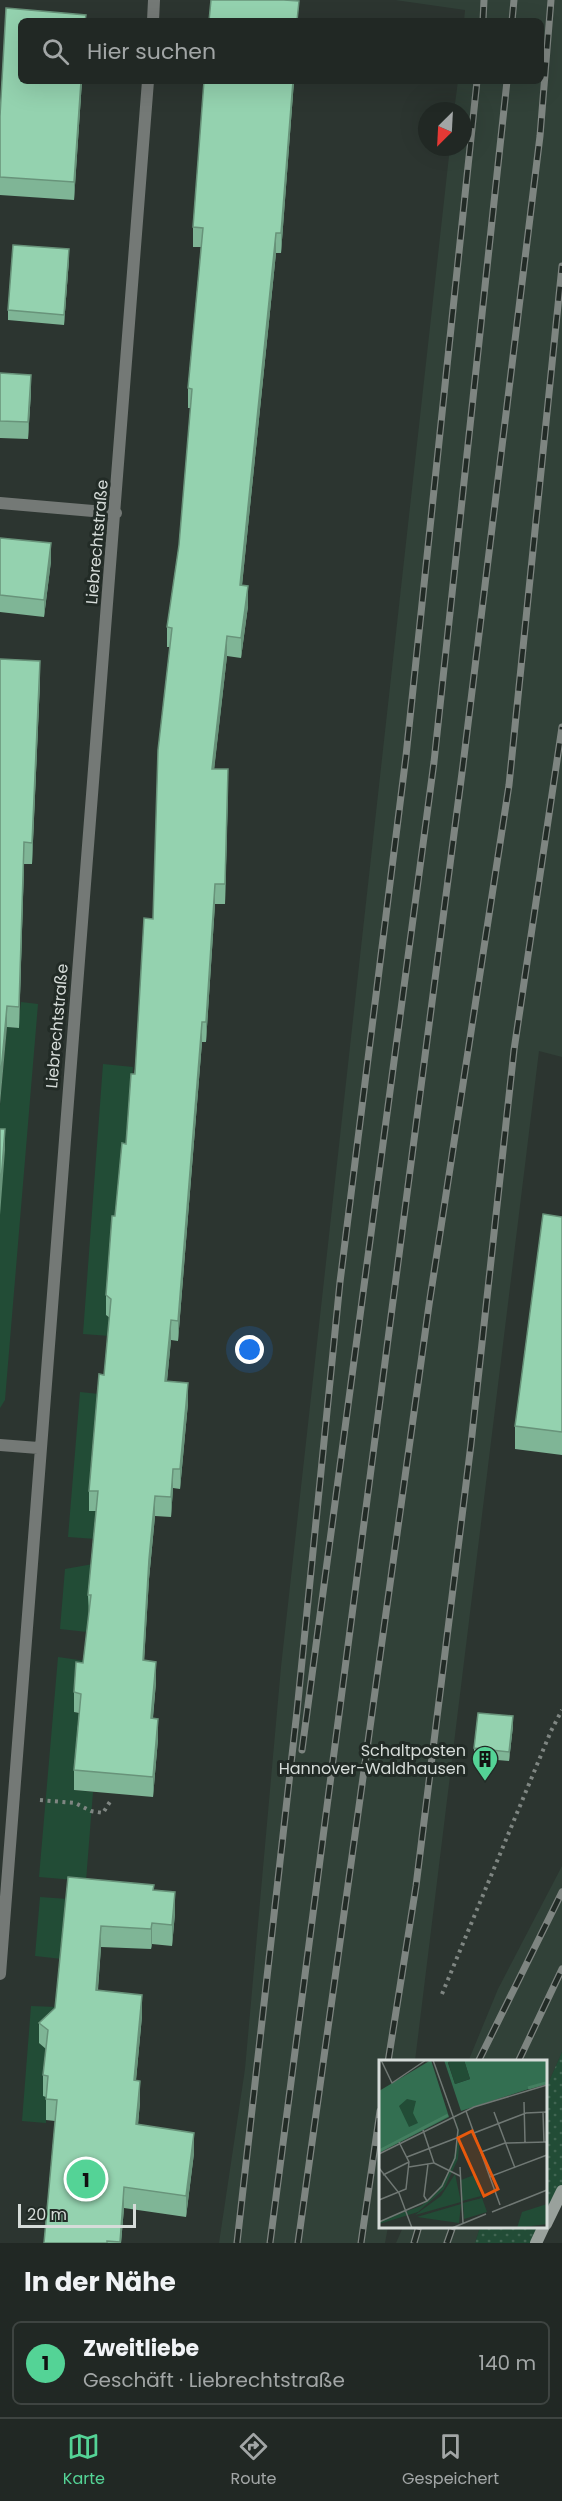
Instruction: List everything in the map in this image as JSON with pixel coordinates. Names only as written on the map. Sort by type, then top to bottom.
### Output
[{"type":"street","points":[[153,18],[154,0]]},
{"type":"street","name":"Liebrechtstraße","points":[[0,1974],[38,1448],[116,513],[148,84]]},
{"type":"street","points":[[0,503],[116,513]]},
{"type":"street","points":[[0,1445],[38,1448]]},
{"type":"street","points":[[547,2221],[562,2191]]},
{"type":"street","points":[[536,2243],[544,2228]]},
{"type":"path","points":[[442,1994],[551,1731],[562,1710]]},
{"type":"path","points":[[13,1798],[75,1803],[91,1811],[103,1813],[111,1800]]},
{"type":"shaded area","points":[[395,0],[562,0],[562,1057],[539,1051],[415,2060],[379,2060],[379,2228],[388,2228],[385,2243],[219,2243],[245,2069],[281,1667],[449,156],[472,156],[472,102],[455,102],[458,84],[544,84],[544,18],[464,18],[465,10]]},
{"type":"shaded area","points":[[562,1866],[562,2052],[547,2086],[547,2060],[469,2060],[498,1989]]},
{"type":"shaded area","points":[[403,2228],[480,2228],[475,2243],[396,2243]]},
{"type":"green space","points":[[21,1002],[38,1004],[5,1400],[0,1408],[0,1105],[7,1027],[18,1028]]},
{"type":"green space","points":[[103,1064],[133,1067],[130,1111],[107,1301],[106,1315],[111,1319],[110,1336],[83,1334]]},
{"type":"green space","points":[[80,1392],[99,1394],[89,1510],[98,1511],[96,1539],[68,1537]]},
{"type":"green space","points":[[93,1564],[87,1632],[60,1629],[65,1569]]},
{"type":"green space","points":[[58,1657],[86,1661],[74,1712],[81,1714],[74,1790],[93,1792],[86,1881],[39,1877]]},
{"type":"green space","points":[[40,1897],[68,1899],[62,1959],[35,1956]]},
{"type":"green space","points":[[31,2006],[56,2007],[48,2051],[46,2123],[22,2121]]},
{"type":"green space","points":[[562,2052],[562,2191],[547,2222],[547,2086]]},
{"type":"green space","points":[[480,2228],[544,2228],[536,2243],[475,2243]]},
{"type":"building","points":[[211,0],[299,1],[297,18],[209,18]]},
{"type":"building","points":[[6,8],[86,15],[86,18],[18,18],[18,84],[81,84],[74,182],[0,177],[0,116]]},
{"type":"building","points":[[204,84],[293,84],[281,233],[276,233],[240,585],[248,586],[241,638],[227,636],[212,769],[228,769],[225,884],[215,884],[206,1022],[202,1022],[178,1321],[171,1320],[165,1381],[188,1383],[180,1469],[173,1469],[171,1497],[155,1496],[149,1559],[143,1660],[156,1662],[151,1718],[158,1719],[153,1777],[74,1770],[81,1694],[74,1692],[76,1662],[83,1663],[91,1595],[88,1595],[98,1491],[89,1491],[99,1374],[104,1375],[111,1299],[106,1295],[112,1216],[115,1216],[122,1143],[126,1144],[131,1074],[135,1074],[144,918],[153,919],[158,750],[172,628],[167,627],[179,545],[192,389],[188,388],[203,228],[193,227]]},
{"type":"building","points":[[13,245],[69,249],[64,315],[8,310]]},
{"type":"building","points":[[0,373],[31,375],[28,422],[0,421]]},
{"type":"building","points":[[0,538],[51,543],[44,600],[0,595]]},
{"type":"building","points":[[0,659],[40,661],[32,843],[24,842],[19,1007],[7,1006],[0,1083]]},
{"type":"building","points":[[0,1129],[5,1129],[0,1194]]},
{"type":"building","points":[[543,1214],[562,1217],[562,1432],[515,1426]]},
{"type":"building","points":[[478,1713],[513,1716],[509,1752],[474,1748]]},
{"type":"building","points":[[68,1877],[154,1885],[153,1890],[175,1892],[172,1925],[152,1923],[151,1929],[101,1926],[96,1990],[142,1995],[134,2080],[140,2081],[136,2124],[194,2133],[186,2196],[124,2187],[120,2242],[44,2243],[57,2100],[46,2099],[48,2076],[43,2075],[48,2030],[39,2023],[55,2008]]},
{"type":"railway","points":[[483,18],[484,0]]},
{"type":"railway","points":[[512,18],[514,0]]},
{"type":"railway","points":[[270,2243],[463,765],[540,136],[551,0]]},
{"type":"railway","points":[[237,2243],[297,1711],[340,1282],[406,756],[477,84]]},
{"type":"railway","points":[[302,1750],[434,762],[507,84]]},
{"type":"railway","points":[[298,2243],[429,1305],[509,785],[562,266]]},
{"type":"railway","points":[[388,2060],[416,1886],[471,1444],[514,1050],[562,727]]},
{"type":"railway","points":[[479,2060],[562,1892]]},
{"type":"railway","points":[[519,2060],[562,1969]]},
{"type":"railway","points":[[361,2243],[379,2118]]},
{"type":"railway","points":[[414,2243],[418,2228]]},
{"type":"railway","points":[[447,2243],[452,2228]]},
{"type":"place","name":"Schaltposten Hannover-Waldhausen","points":[[485,1782]]},
{"type":"place","name":"Zweitliebe","points":[[86,2179]]}]
